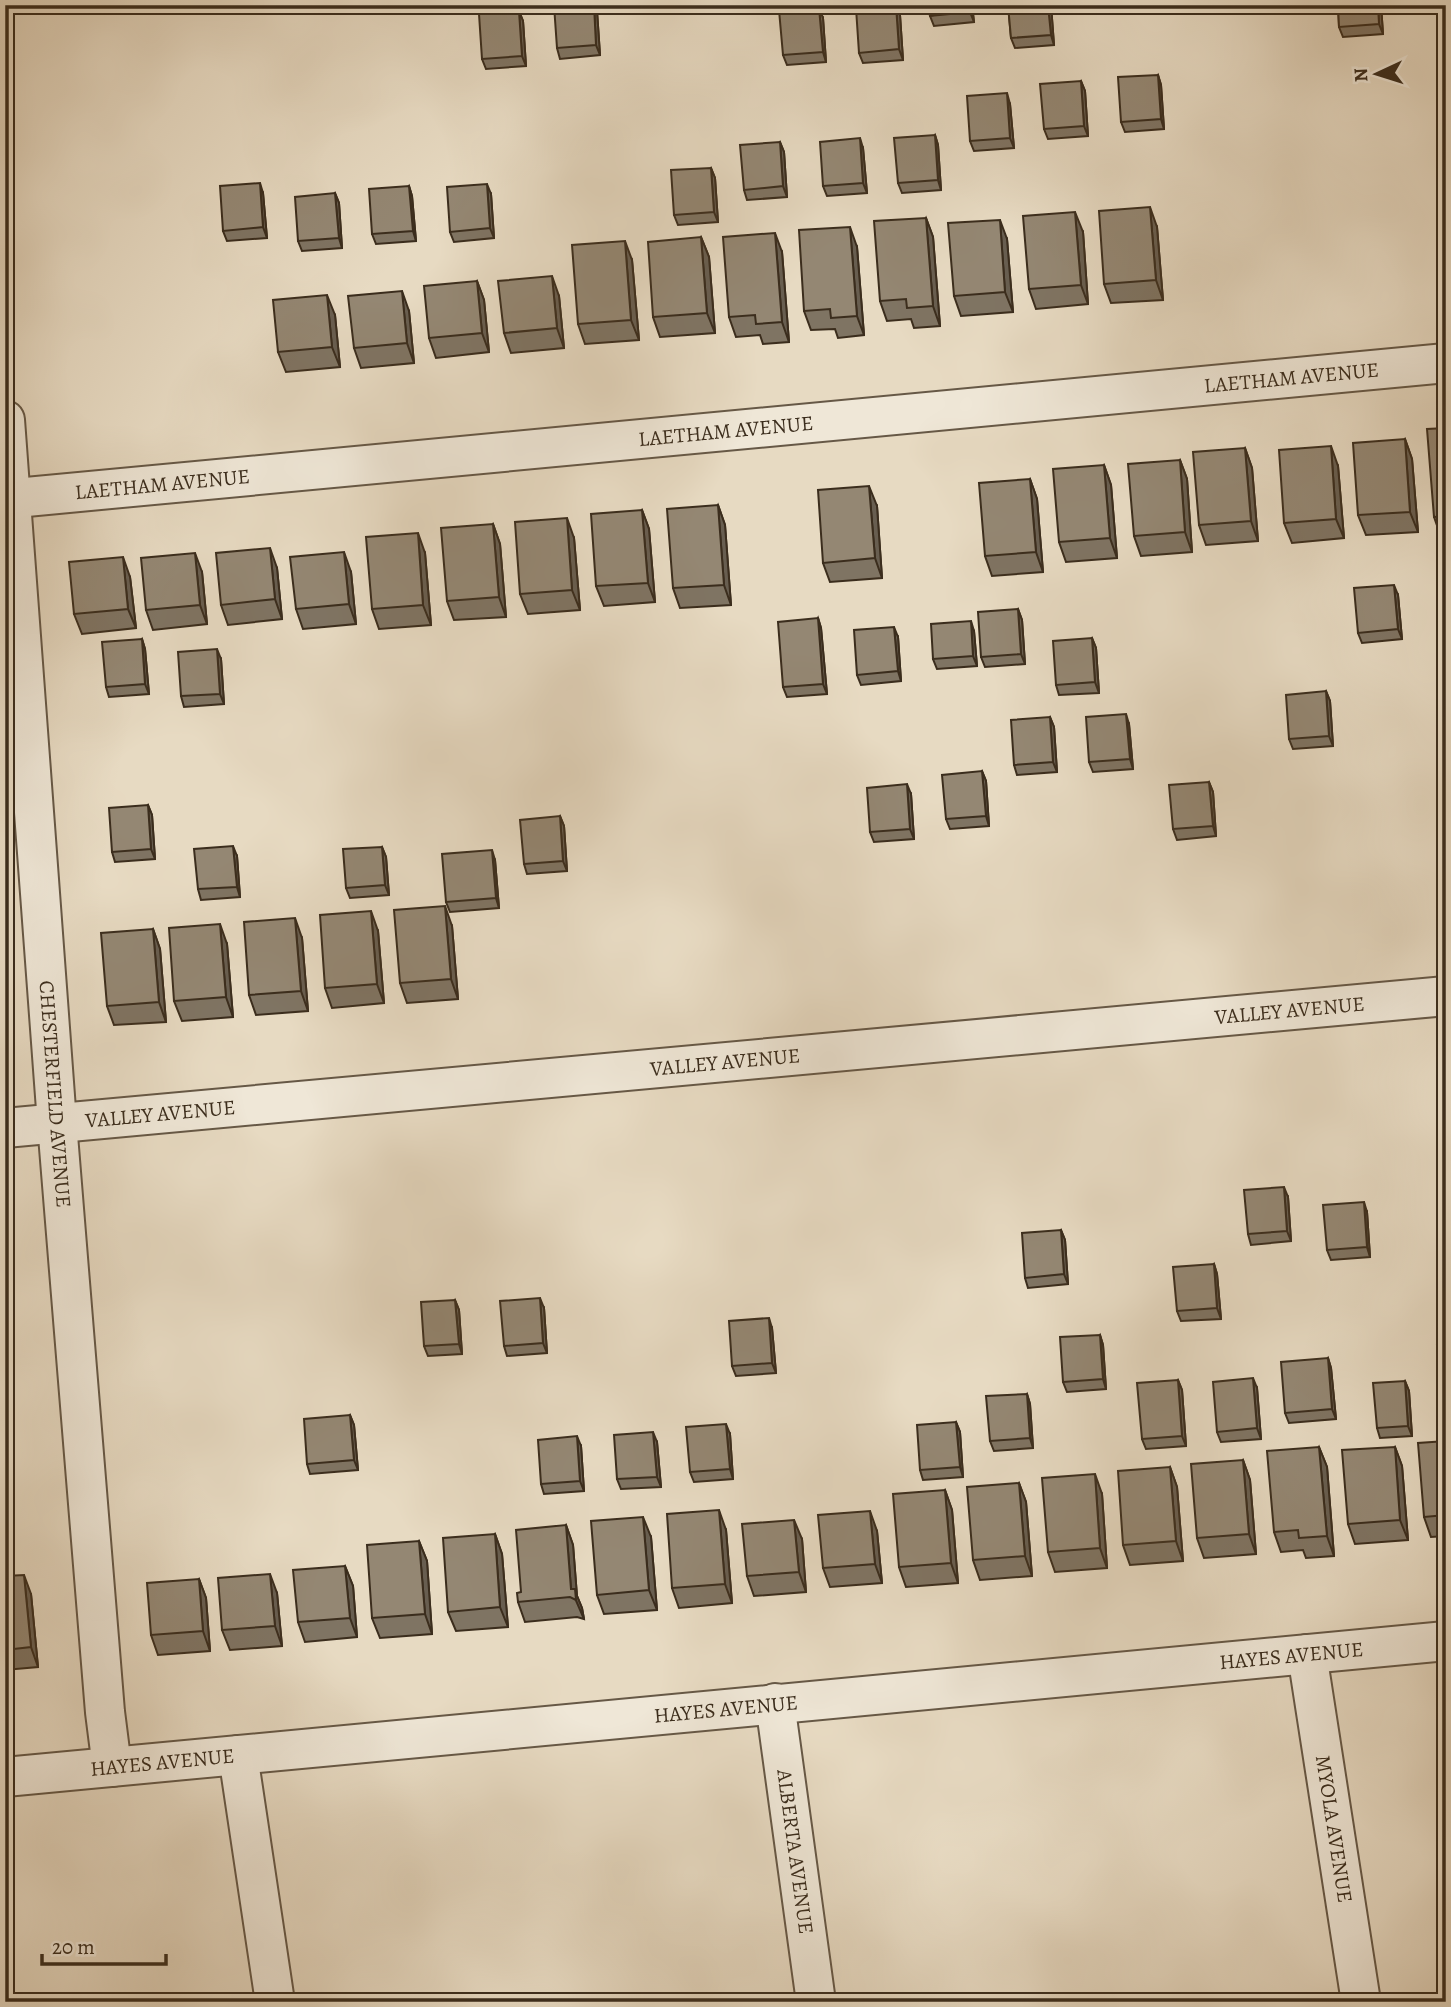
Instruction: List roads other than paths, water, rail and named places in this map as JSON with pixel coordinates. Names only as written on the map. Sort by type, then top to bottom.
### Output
[{"type":"street","name":"LAETHAM AVENUE","points":[[8,499],[1446,363]]},
{"type":"street","name":"CHESTERFIELD AVENUE","points":[[5,421],[8,499],[57,1123],[103,1698],[112,1767]]},
{"type":"street","name":"VALLEY AVENUE","points":[[5,1128],[1446,996]]},
{"type":"street","name":"HAYES AVENUE","points":[[5,1777],[1446,1641]]},
{"type":"street","name":"MYOLA AVENUE","points":[[1307,1654],[1361,2002]]},
{"type":"street","name":"ALBERTA AVENUE","points":[[775,1703],[816,2002]]},
{"type":"street","points":[[238,1755],[275,2002]]}]
